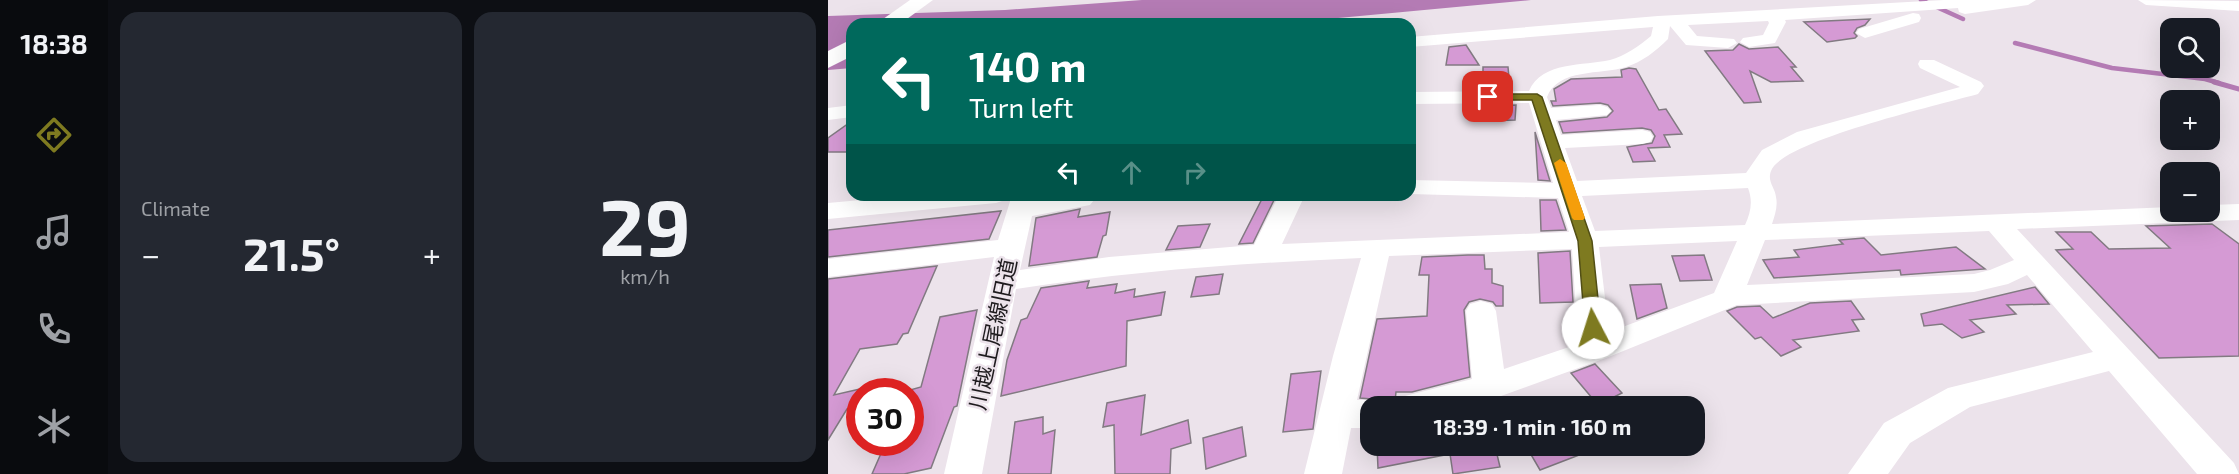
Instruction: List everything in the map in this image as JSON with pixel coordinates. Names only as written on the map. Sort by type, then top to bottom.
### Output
[{"type":"main road","points":[[895,18],[923,0]]},
{"type":"main road","points":[[828,61],[846,50]]},
{"type":"street","points":[[1416,41],[1589,26],[1596,34],[1609,38],[1642,34],[1657,21],[1926,7],[1982,0]]},
{"type":"street","points":[[1865,33],[1923,16],[2028,0]]},
{"type":"street","points":[[2146,0],[2239,6]]},
{"type":"street","points":[[1749,42],[1769,39],[1778,22],[1771,15]]},
{"type":"street","points":[[1657,21],[1692,41],[1728,43]]},
{"type":"street","points":[[1595,350],[1585,241],[1540,106],[1542,84],[1550,78],[1604,67],[1646,50],[1662,34],[1662,27],[1657,21]]},
{"type":"street","points":[[1729,296],[1763,214],[1764,196],[1757,180],[1759,170],[1770,155],[1805,137],[1971,90],[1974,86],[1927,64]]},
{"type":"street","points":[[1416,98],[1600,111]]},
{"type":"street","points":[[828,114],[846,112]]},
{"type":"street","points":[[1552,142],[1642,137]]},
{"type":"street","points":[[1416,187],[1569,190],[1757,180]]},
{"type":"street","points":[[828,211],[933,201]]},
{"type":"street","points":[[1022,203],[1061,201]]},
{"type":"street","points":[[1264,254],[1289,201]]},
{"type":"street","name":"川越上尾線旧道","points":[[963,474],[1005,281],[1010,247],[1022,203]]},
{"type":"street","points":[[1005,281],[1108,266],[1264,254],[2239,212]]},
{"type":"street","points":[[1997,223],[2220,474]]},
{"type":"street","points":[[828,268],[1010,247]]},
{"type":"street","points":[[1323,474],[1355,414],[1352,347],[1377,250]]},
{"type":"street","points":[[1454,396],[1490,387],[1595,350],[1729,296],[1974,283],[1998,278],[2032,262]]},
{"type":"street","points":[[1481,312],[1490,387]]},
{"type":"street","points":[[1867,474],[1897,433],[1960,397],[2118,357]]},
{"type":"shaded area","points":[[1142,0],[1531,0],[1338,18],[846,18],[846,68],[828,70],[828,16],[1005,10]]},
{"type":"building","points":[[1870,19],[1865,25],[1857,28],[1854,33],[1857,36],[1855,38],[1827,42],[1804,22]]},
{"type":"building","points":[[1739,44],[1749,49],[1778,47],[1796,67],[1791,67],[1803,81],[1771,82],[1750,71],[1761,102],[1744,103],[1705,51],[1733,50]]},
{"type":"building","points":[[1466,45],[1479,65],[1446,65],[1449,47]]},
{"type":"building","points":[[1483,67],[1508,67],[1510,89],[1483,89]]},
{"type":"building","points":[[1636,69],[1659,110],[1666,109],[1682,134],[1664,135],[1670,147],[1648,148],[1655,161],[1633,162],[1627,147],[1652,143],[1655,136],[1651,130],[1642,128],[1563,133],[1559,122],[1607,117],[1613,111],[1608,105],[1600,103],[1553,106],[1551,101],[1556,101],[1554,89],[1571,79],[1622,77],[1621,70]]},
{"type":"building","points":[[1516,105],[1515,120],[1482,121],[1483,106]]},
{"type":"building","points":[[846,125],[846,152],[828,152],[828,138]]},
{"type":"building","points":[[1535,132],[1550,181],[1538,180]]},
{"type":"building","points":[[1540,200],[1556,200],[1566,230],[1541,231]]},
{"type":"building","points":[[1261,201],[1274,201],[1253,243],[1239,244]]},
{"type":"building","points":[[1080,209],[1078,217],[1110,212],[1106,235],[1103,236],[1097,257],[1029,266],[1036,218]]},
{"type":"building","points":[[1001,211],[989,239],[828,257],[828,230]]},
{"type":"building","points":[[1210,224],[1200,247],[1166,250],[1178,226]]},
{"type":"building","points":[[2212,224],[2239,244],[2239,356],[2159,358],[2056,250],[2073,249],[2056,232],[2091,232],[2109,249],[2170,248],[2146,226]]},
{"type":"building","points":[[1864,238],[1881,255],[1956,247],[1985,269],[1901,275],[1900,270],[1774,278],[1763,260],[1799,257],[1794,250],[1843,244],[1839,240]]},
{"type":"building","points":[[1570,251],[1573,302],[1540,303],[1538,253]]},
{"type":"building","points":[[1484,255],[1485,269],[1492,269],[1492,283],[1503,286],[1503,306],[1496,306],[1493,302],[1480,299],[1469,302],[1464,310],[1470,377],[1412,392],[1396,392],[1396,396],[1360,396],[1377,319],[1427,316],[1429,275],[1419,275],[1422,257]]},
{"type":"building","points":[[1704,255],[1712,280],[1680,281],[1672,256]]},
{"type":"building","points":[[937,266],[908,333],[903,334],[897,344],[860,349],[834,395],[846,392],[846,411],[828,440],[828,279]]},
{"type":"building","points":[[1223,274],[1219,294],[1191,297],[1196,277]]},
{"type":"building","points":[[1089,281],[1087,288],[1117,284],[1115,293],[1135,289],[1134,297],[1165,292],[1161,315],[1127,321],[1126,366],[1001,396],[1007,360],[1021,320],[1027,318],[1041,288]]},
{"type":"building","points":[[1661,284],[1667,308],[1637,319],[1630,285]]},
{"type":"building","points":[[2035,287],[2049,304],[2007,305],[2016,314],[1970,320],[1984,332],[1962,338],[1942,324],[1924,326],[1921,314]]},
{"type":"building","points":[[1851,301],[1864,319],[1852,320],[1859,331],[1793,340],[1801,347],[1781,356],[1761,337],[1755,339],[1727,311],[1737,307],[1760,306],[1773,318],[1810,303]]},
{"type":"building","points":[[977,310],[957,406],[954,407],[931,468],[904,474],[872,474],[880,456],[924,456],[923,378],[940,317]]},
{"type":"building","points":[[1595,364],[1622,393],[1616,396],[1590,396],[1571,373]]},
{"type":"building","points":[[1321,371],[1313,429],[1283,432],[1291,374]]},
{"type":"building","points":[[1145,395],[1141,435],[1188,420],[1191,443],[1171,449],[1170,474],[1115,474],[1114,425],[1103,427],[1107,403]]},
{"type":"building","points":[[1043,417],[1043,434],[1055,430],[1051,474],[1008,474],[1015,422]]},
{"type":"building","points":[[1242,427],[1246,456],[1206,469],[1203,438]]},
{"type":"building","points":[[1377,456],[1440,456],[1378,468]]},
{"type":"building","points":[[1450,456],[1497,456],[1500,467],[1453,474]]},
{"type":"building","points":[[1532,456],[1577,456],[1540,470]]},
{"type":"waterway","points":[[1921,0],[1963,19]]},
{"type":"waterway","points":[[2015,43],[2112,68],[2205,79],[2219,83]]},
{"type":"waterway","points":[[2214,82],[2239,89]]},
{"type":"slow traffic","points":[[1560,163],[1578,218]]},
{"type":"route","points":[[1488,97],[1537,97],[1585,241],[1593,328]]}]
